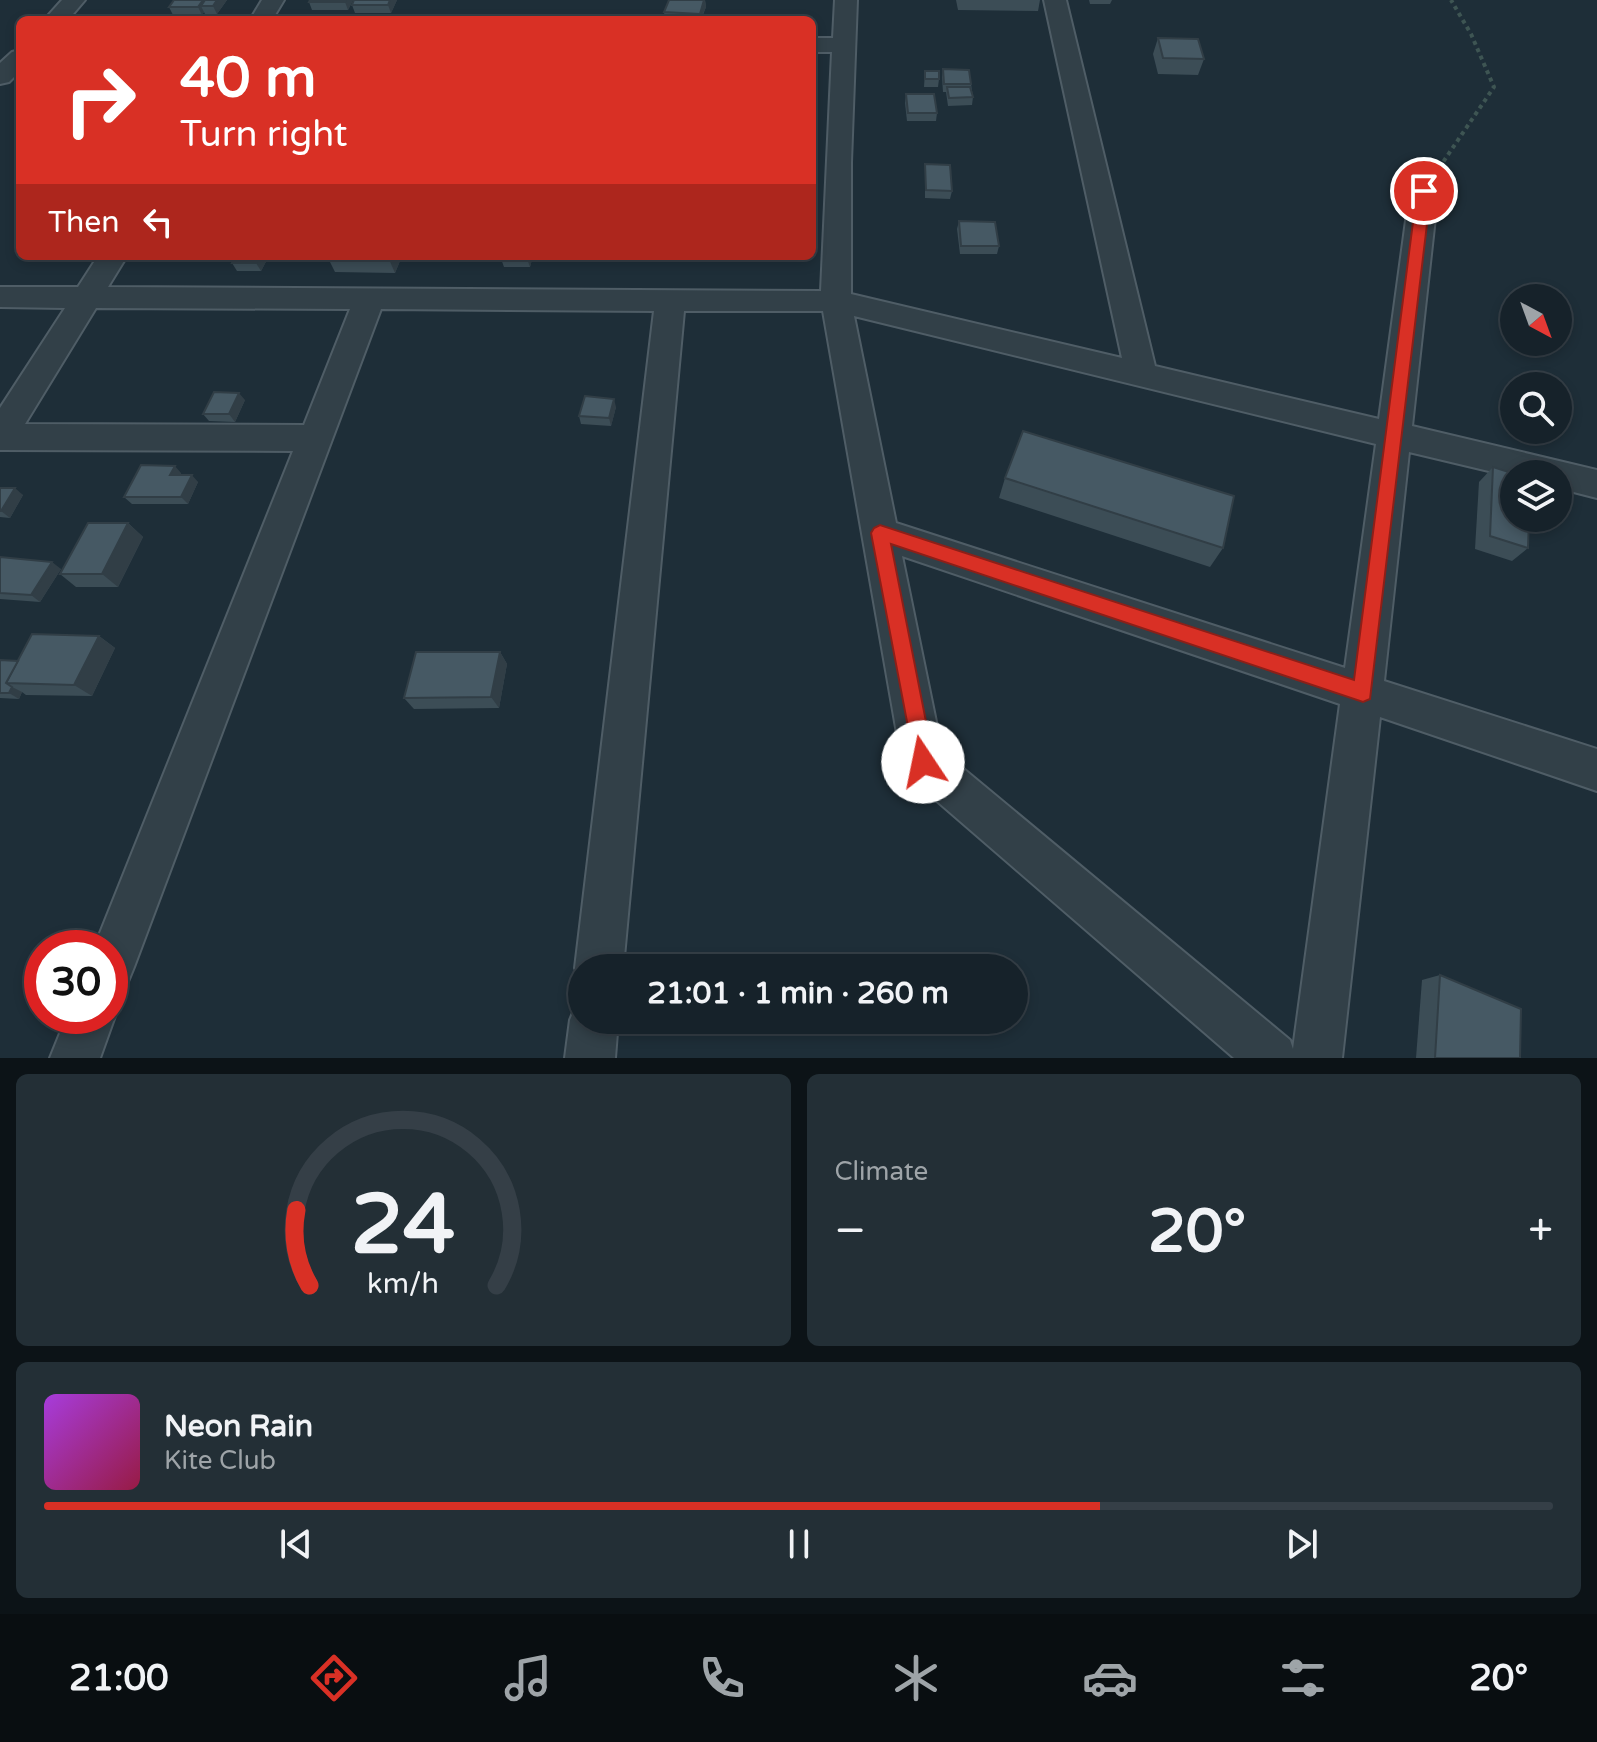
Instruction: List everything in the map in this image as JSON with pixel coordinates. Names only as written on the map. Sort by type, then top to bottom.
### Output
[{"type":"street","points":[[59,16],[74,0]]},
{"type":"street","points":[[846,0],[828,45],[825,162],[836,301],[923,762],[1272,1058]]},
{"type":"street","points":[[1055,0],[1141,374]]},
{"type":"street","points":[[0,77],[16,61]]},
{"type":"street","points":[[1317,1058],[1424,191]]},
{"type":"street","points":[[0,436],[110,260]]},
{"type":"street","points":[[0,297],[836,301],[1500,460]]},
{"type":"street","points":[[124,930],[369,300]]},
{"type":"street","points":[[600,954],[670,300]]},
{"type":"street","points":[[0,436],[315,438]]},
{"type":"street","points":[[1572,478],[1597,484]]},
{"type":"street","points":[[880,533],[1597,770]]},
{"type":"street","points":[[75,1058],[84,1034]]},
{"type":"street","points":[[590,1058],[593,1034]]},
{"type":"path","points":[[1424,191],[1494,87],[1471,34],[1451,0]]},
{"type":"building","points":[[174,0],[203,0],[198,7],[169,7]]},
{"type":"building","points":[[205,0],[217,0],[213,6],[201,6]]},
{"type":"building","points":[[310,0],[346,0],[309,2]]},
{"type":"building","points":[[354,0],[390,0],[388,5],[352,5]]},
{"type":"building","points":[[669,0],[704,0],[700,14],[664,12]]},
{"type":"building","points":[[1158,38],[1198,39],[1204,59],[1163,58]]},
{"type":"building","points":[[943,69],[969,70],[971,84],[944,84]]},
{"type":"building","points":[[925,71],[939,71],[939,79],[925,79]]},
{"type":"building","points":[[947,87],[970,87],[973,97],[949,98]]},
{"type":"building","points":[[906,94],[934,94],[937,113],[908,113]]},
{"type":"building","points":[[925,164],[950,165],[952,191],[926,190]]},
{"type":"building","points":[[959,221],[995,222],[999,246],[961,246]]},
{"type":"building","points":[[234,260],[258,260],[256,263],[232,263]]},
{"type":"building","points":[[214,392],[239,393],[229,414],[203,414]]},
{"type":"building","points":[[585,396],[614,399],[609,418],[579,416]]},
{"type":"building","points":[[1023,431],[1234,496],[1223,548],[1005,478]]},
{"type":"building","points":[[141,465],[175,466],[170,475],[192,475],[181,497],[124,497]]},
{"type":"building","points":[[1493,467],[1500,469],[1500,532],[1529,532],[1528,548],[1490,536]]},
{"type":"building","points":[[0,488],[15,488],[1,511],[0,511]]},
{"type":"building","points":[[88,523],[128,523],[102,574],[60,574]]},
{"type":"building","points":[[0,557],[52,562],[31,595],[0,593]]},
{"type":"building","points":[[32,634],[99,636],[74,685],[6,683]]},
{"type":"building","points":[[416,652],[500,652],[491,697],[404,698]]},
{"type":"building","points":[[0,660],[18,661],[6,683],[12,687],[9,693],[0,693]]},
{"type":"building","points":[[1440,975],[1521,1009],[1520,1058],[1435,1058]]},
{"type":"route","points":[[923,762],[880,533],[1363,693],[1424,191]]}]
